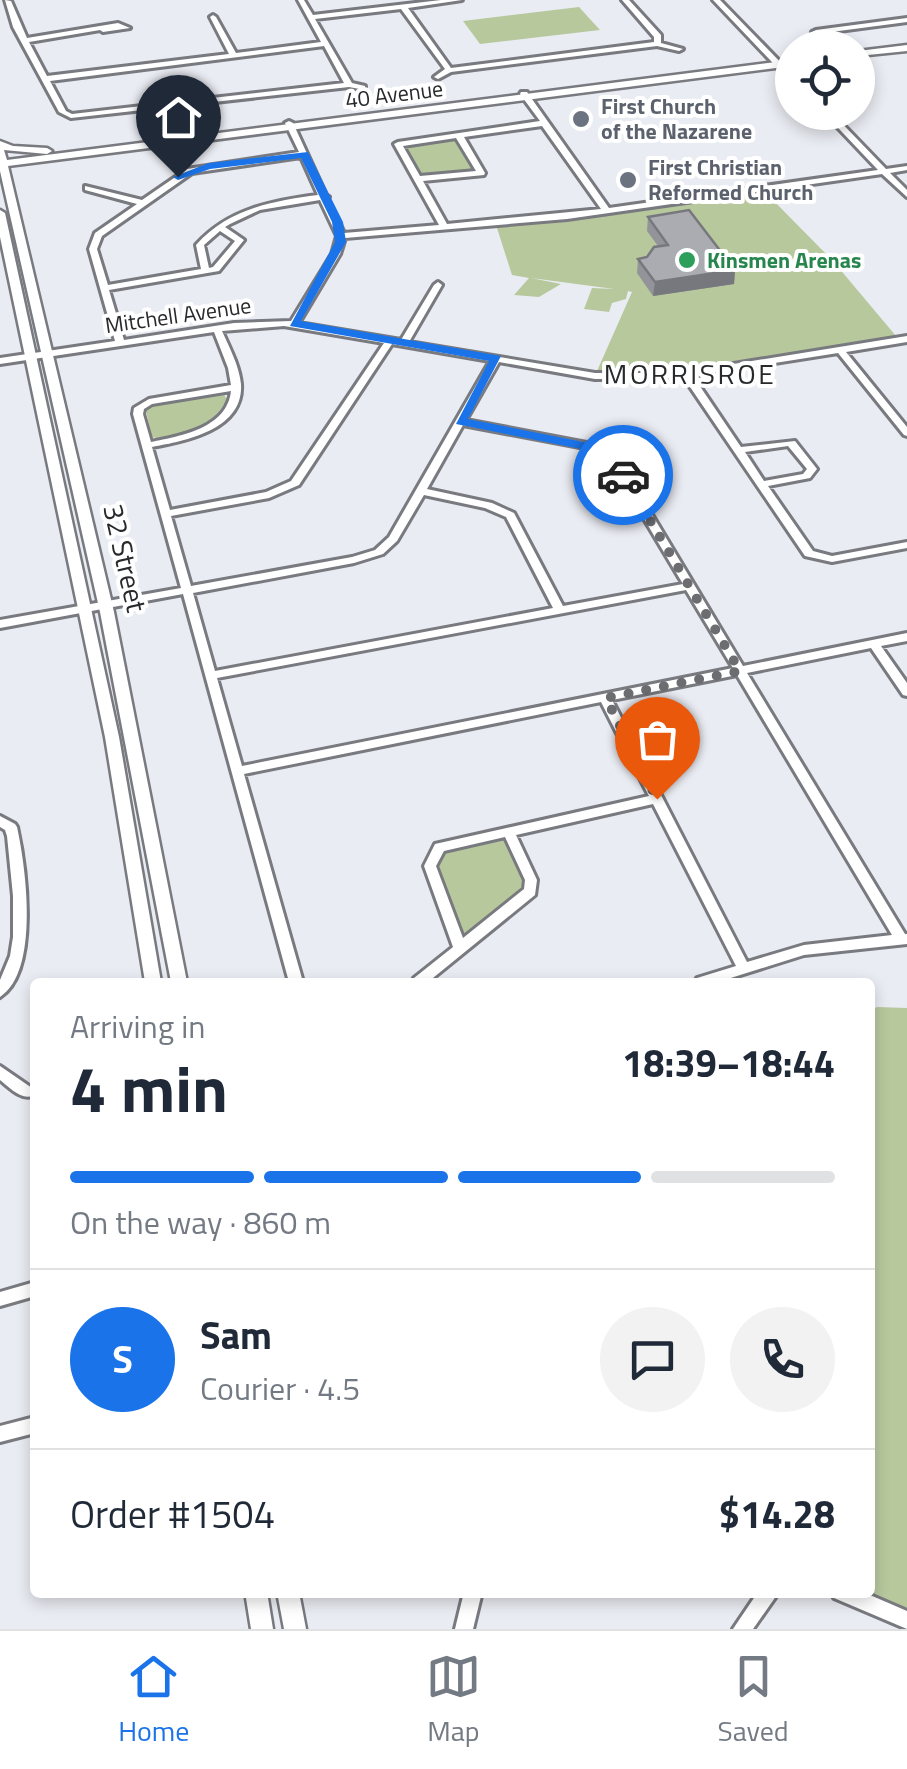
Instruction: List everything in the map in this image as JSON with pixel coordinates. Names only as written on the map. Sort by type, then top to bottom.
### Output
[{"type":"main road","points":[[875,52],[907,48]]},
{"type":"main road","name":"40 Avenue","points":[[1,156],[290,125],[775,65]]},
{"type":"main road","name":"40 Avenue","points":[[1,156],[290,125]]},
{"type":"main road","name":"32 Street","points":[[1,156],[106,605],[178,978]]},
{"type":"main road","name":"32 Street","points":[[0,213],[112,737],[152,978]]},
{"type":"main road","points":[[257,1598],[262,1629]]},
{"type":"main road","points":[[289,1598],[295,1629]]},
{"type":"street","points":[[0,2],[18,0]]},
{"type":"street","points":[[300,0],[349,85]]},
{"type":"street","points":[[310,17],[458,0]]},
{"type":"street","points":[[625,0],[658,38],[657,44]]},
{"type":"street","points":[[716,0],[775,60]]},
{"type":"street","points":[[8,1],[24,42],[63,112],[71,116],[349,85],[362,88]]},
{"type":"street","points":[[403,6],[449,70]]},
{"type":"street","points":[[213,17],[233,55]]},
{"type":"street","points":[[831,30],[907,20]]},
{"type":"street","points":[[24,42],[103,30]]},
{"type":"street","points":[[46,79],[326,44]]},
{"type":"street","points":[[438,77],[449,70],[657,44],[679,48]]},
{"type":"street","points":[[525,96],[607,210]]},
{"type":"street","points":[[444,224],[398,144],[544,124]]},
{"type":"street","points":[[290,125],[341,236],[336,254],[294,324]]},
{"type":"street","points":[[844,130],[907,195]]},
{"type":"street","points":[[418,179],[480,173],[458,134]]},
{"type":"street","points":[[120,343],[94,241],[190,171],[304,154]]},
{"type":"street","points":[[341,236],[607,210],[906,169]]},
{"type":"street","points":[[88,188],[142,203]]},
{"type":"street","points":[[206,272],[199,249],[220,227],[249,209],[325,197]]},
{"type":"street","points":[[104,288],[206,272],[222,265],[240,240],[220,227]]},
{"type":"street","points":[[404,342],[438,284]]},
{"type":"street","name":"Mitchell Avenue","points":[[0,361],[218,328],[294,324],[605,377],[686,375],[907,339]]},
{"type":"street","points":[[148,446],[208,430],[231,402],[236,387],[218,328]]},
{"type":"street","points":[[168,513],[268,496],[295,483],[390,340]]},
{"type":"street","points":[[840,350],[907,433]]},
{"type":"street","points":[[0,624],[372,555],[393,539],[496,359]]},
{"type":"street","points":[[686,375],[816,558],[907,545]]},
{"type":"street","points":[[236,387],[142,405],[138,414],[295,978]]},
{"type":"street","points":[[461,422],[606,453],[617,464],[904,939],[824,946],[743,966],[712,978]]},
{"type":"street","points":[[738,450],[790,443],[812,469],[806,476],[762,484]]},
{"type":"street","points":[[421,491],[488,505],[510,515],[560,610]]},
{"type":"street","points":[[213,676],[690,586]]},
{"type":"street","points":[[239,770],[907,638]]},
{"type":"street","points":[[874,644],[907,692]]},
{"type":"street","points":[[606,698],[743,966]]},
{"type":"street","points":[[460,948],[430,858],[445,844],[657,799]]},
{"type":"street","points":[[0,821],[11,827],[13,836],[20,938],[14,970],[0,991]]},
{"type":"street","points":[[425,978],[530,891],[531,880],[508,831]]},
{"type":"street","points":[[0,1072],[27,1092]]},
{"type":"street","points":[[0,1299],[30,1291]]},
{"type":"street","points":[[0,1434],[30,1426]]},
{"type":"street","points":[[464,1629],[471,1598]]},
{"type":"street","points":[[742,1629],[765,1598]]},
{"type":"street","points":[[854,1598],[907,1620]]},
{"type":"green space","points":[[579,7],[600,30],[480,44],[463,21]]},
{"type":"green space","points":[[458,134],[481,173],[418,179],[398,144]]},
{"type":"green space","points":[[766,193],[833,261],[896,336],[683,370],[597,371],[632,292],[628,291],[626,299],[612,303],[609,312],[584,309],[592,288],[614,289],[531,278],[561,284],[539,297],[514,295],[529,278],[512,275],[496,225],[562,221]]},
{"type":"green space","points":[[224,394],[227,400],[195,432],[175,439],[152,437],[146,411],[151,405]]},
{"type":"green space","points":[[508,831],[531,887],[460,948],[432,854]]},
{"type":"green space","points":[[875,1008],[907,1008],[907,1615],[855,1598],[875,1598]]},
{"type":"building","name":"Kinsmen Arenas","points":[[689,210],[735,270],[655,282],[638,259],[647,257],[654,247],[668,245],[648,217]]},
{"type":"way so far","points":[[623,475],[740,671],[606,698],[657,799]]},
{"type":"place","name":"First Church of the Nazarene","points":[[581,119]]},
{"type":"place","name":"First Christian Reformed Church","points":[[628,180]]},
{"type":"place","name":"Kinsmen Arenas","points":[[687,260]]},
{"type":"district","name":"MORRISROE","points":[[690,374]]},
{"type":"route","points":[[178,177],[209,166],[304,154],[338,222],[341,242],[294,324],[496,359],[461,422],[595,448],[611,457],[623,475]]}]
